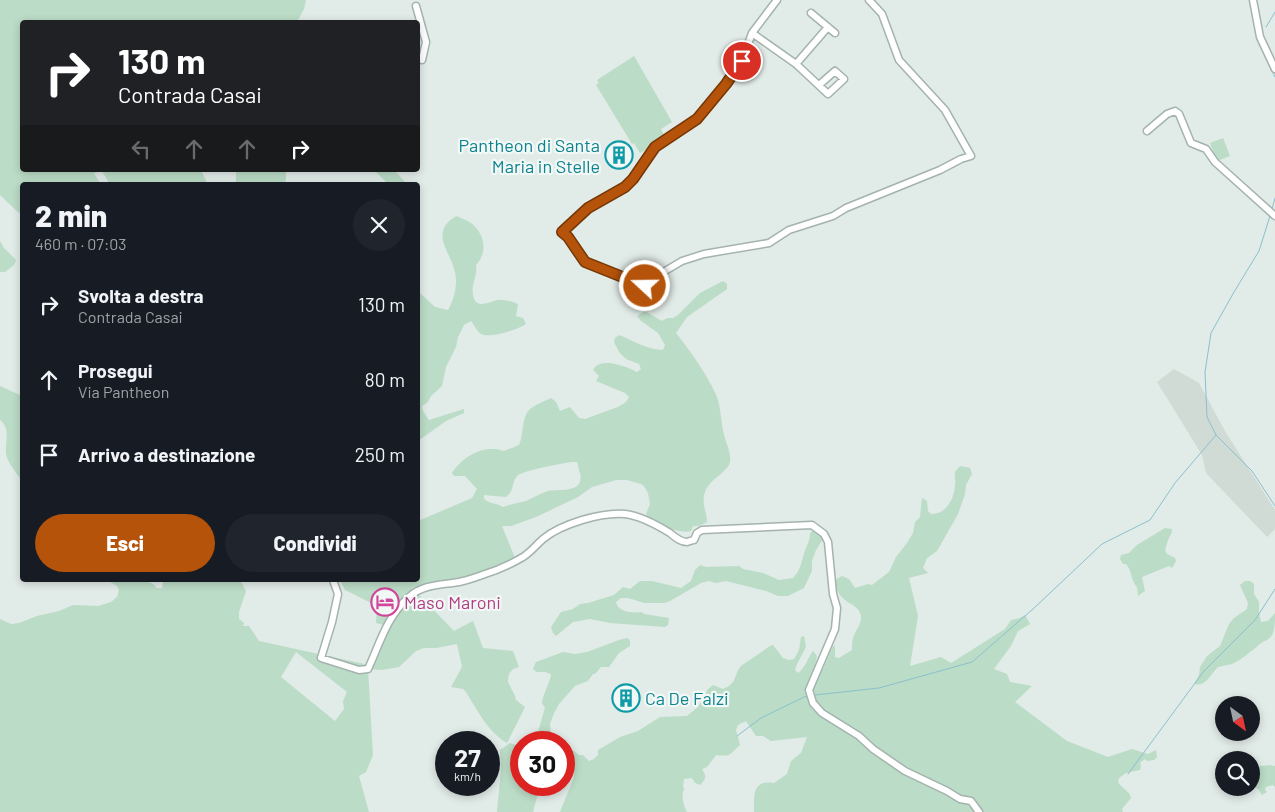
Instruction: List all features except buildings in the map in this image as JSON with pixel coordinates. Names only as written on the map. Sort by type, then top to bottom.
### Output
[{"type":"street","points":[[777,0],[752,33],[742,61],[734,73],[697,119],[655,147],[633,179],[625,187],[588,208],[562,232],[568,237],[585,262],[645,286],[655,277],[682,261],[704,254],[774,241],[789,230],[833,216],[940,170],[960,159],[971,156],[946,110],[899,60],[882,14],[869,0]]},
{"type":"street","points":[[1253,0],[1260,37],[1275,69]]},
{"type":"street","points":[[416,6],[420,20]]},
{"type":"street","points":[[811,13],[835,33]]},
{"type":"street","points":[[420,20],[426,42],[422,60]]},
{"type":"street","points":[[796,64],[828,27]]},
{"type":"street","points":[[752,33],[796,64],[819,85]]},
{"type":"street","points":[[1147,132],[1167,114],[1175,111],[1179,114],[1191,143],[1206,149],[1215,162],[1275,216]]},
{"type":"street","points":[[334,582],[338,594],[321,658],[359,670],[368,669],[384,630],[393,615],[410,596],[421,589],[459,582],[497,570],[528,554],[542,540],[554,532],[579,522],[609,514],[626,514],[644,519],[679,540],[687,542],[694,540],[697,533],[702,530],[812,525],[824,534],[828,542],[836,608],[835,628],[809,690],[813,702],[822,713],[859,736],[873,749],[905,771],[960,799],[971,801],[979,812]]},
{"type":"shaded area","points":[[1174,369],[1199,383],[1225,431],[1275,510],[1275,529],[1267,537],[1206,473],[1202,455],[1157,382]]},
{"type":"green space","points":[[0,0],[306,0],[298,20],[20,20],[20,172],[98,172],[94,173],[99,182],[20,182],[19,213],[0,195]]},
{"type":"green space","points":[[634,56],[672,122],[661,129],[666,139],[640,153],[634,143],[632,144],[596,85],[599,83],[597,80]]},
{"type":"green space","points":[[1223,138],[1230,156],[1217,161],[1210,143]]},
{"type":"green space","points":[[103,172],[202,172],[207,182],[108,182]]},
{"type":"green space","points":[[236,172],[286,172],[285,182],[235,182]]},
{"type":"green space","points":[[376,172],[396,172],[405,182],[386,182]]},
{"type":"green space","points":[[456,216],[469,222],[476,227],[482,238],[483,249],[480,260],[476,265],[473,291],[477,303],[483,304],[499,300],[518,304],[516,316],[523,318],[526,324],[511,331],[490,335],[481,334],[471,321],[464,325],[446,367],[442,386],[422,406],[429,420],[464,409],[464,413],[446,421],[420,440],[420,292],[435,307],[448,310],[452,302],[456,277],[442,235],[448,222]]},
{"type":"green space","points":[[0,241],[16,260],[14,265],[5,272],[0,272]]},
{"type":"green space","points":[[723,281],[727,284],[727,289],[687,317],[676,333],[699,364],[717,397],[724,435],[730,454],[729,465],[707,487],[705,492],[704,504],[707,522],[699,526],[693,526],[691,531],[687,532],[655,523],[646,514],[650,504],[648,493],[644,486],[627,480],[616,480],[592,487],[578,497],[536,517],[511,526],[502,526],[515,558],[508,562],[471,575],[412,588],[454,631],[473,621],[483,648],[513,651],[519,667],[510,672],[508,682],[516,700],[525,707],[513,731],[510,731],[507,743],[500,738],[500,731],[492,731],[488,727],[463,689],[451,687],[462,667],[457,644],[424,648],[416,651],[399,667],[382,670],[368,669],[373,755],[366,772],[359,776],[369,812],[0,812],[0,619],[11,624],[19,623],[73,605],[98,606],[111,602],[117,597],[119,590],[117,586],[110,582],[149,582],[157,588],[162,588],[163,582],[241,582],[246,591],[239,612],[239,619],[244,623],[243,626],[249,626],[259,641],[369,665],[384,625],[376,623],[377,606],[345,590],[341,582],[420,582],[420,520],[472,498],[477,489],[465,476],[454,476],[452,473],[462,461],[482,450],[496,449],[504,451],[519,445],[526,414],[534,406],[551,398],[556,402],[560,411],[570,407],[579,418],[585,419],[618,407],[626,402],[629,397],[625,393],[596,381],[599,376],[593,370],[596,366],[607,363],[620,365],[637,372],[641,369],[639,364],[626,359],[619,352],[614,342],[615,338],[619,335],[646,347],[663,350],[665,345],[658,333],[637,316],[645,311],[662,321],[667,318],[673,318],[700,293]],"holes":[[[577,462],[581,480],[575,487],[548,491],[526,501],[503,507],[484,499],[484,495],[506,497],[511,492],[517,476],[543,467]],[[296,652],[347,692],[343,701],[344,709],[335,721],[281,677]]]},
{"type":"green space","points":[[0,386],[20,395],[20,478],[7,457],[7,435],[5,427],[0,420]]},
{"type":"green space","points":[[960,466],[970,468],[972,474],[966,485],[958,514],[937,551],[927,558],[923,568],[928,573],[909,578],[918,616],[910,666],[941,657],[951,663],[1005,629],[1011,620],[1025,615],[1030,624],[1018,631],[1011,646],[994,669],[1007,674],[1010,682],[1032,686],[1015,702],[1067,741],[1108,757],[1132,749],[1148,754],[1156,750],[1157,757],[1154,760],[1147,761],[1145,759],[1140,763],[1140,770],[1126,773],[1119,778],[1118,782],[1129,793],[1131,798],[1122,809],[1123,812],[754,812],[755,795],[758,786],[774,783],[787,774],[791,761],[801,753],[807,737],[771,741],[763,736],[756,736],[746,721],[738,725],[736,730],[740,745],[728,755],[716,755],[707,767],[702,769],[705,778],[700,785],[695,783],[692,778],[684,779],[683,798],[687,812],[560,812],[566,796],[575,796],[575,752],[583,755],[589,761],[598,755],[598,750],[620,737],[638,731],[660,717],[687,716],[698,707],[708,689],[713,685],[723,689],[728,687],[733,682],[741,666],[770,646],[773,645],[783,658],[794,659],[799,650],[801,637],[804,636],[806,647],[795,670],[798,673],[801,671],[813,651],[817,656],[814,670],[817,675],[823,669],[833,646],[835,646],[835,657],[839,658],[852,650],[853,638],[861,616],[859,611],[840,594],[835,580],[842,576],[849,579],[855,588],[868,584],[872,585],[889,572],[896,557],[913,533],[915,522],[920,517],[922,498],[927,501],[928,511],[931,514],[936,514],[945,509],[949,505],[955,489],[955,472]]},
{"type":"green space","points":[[1165,528],[1172,529],[1172,532],[1165,550],[1176,561],[1172,568],[1169,566],[1142,577],[1145,591],[1138,596],[1137,587],[1133,582],[1130,570],[1120,559],[1121,555],[1129,553],[1137,545]]},
{"type":"green space","points":[[815,529],[821,533],[823,539],[812,561],[812,571],[804,588],[788,596],[778,596],[726,581],[716,583],[709,581],[701,583],[664,603],[644,603],[628,598],[621,598],[616,602],[617,606],[626,611],[642,612],[644,614],[669,618],[668,625],[665,627],[610,623],[590,619],[573,622],[556,636],[553,633],[551,627],[561,612],[573,609],[580,604],[614,595],[623,587],[630,589],[640,581],[652,581],[681,588],[691,581],[695,570],[700,565],[706,567],[739,566],[743,569],[763,573],[779,580],[793,578],[800,568],[810,533]]},
{"type":"green space","points":[[1245,581],[1250,581],[1254,584],[1254,594],[1259,602],[1261,622],[1268,621],[1275,613],[1272,635],[1240,660],[1217,668],[1202,684],[1194,684],[1199,675],[1200,667],[1207,656],[1220,646],[1229,624],[1247,609],[1248,603],[1240,585]]},
{"type":"green space","points":[[627,638],[630,640],[630,646],[619,653],[609,667],[601,667],[588,681],[575,686],[559,704],[554,713],[550,724],[551,731],[538,731],[545,708],[542,703],[551,674],[537,672],[533,669],[536,662],[563,652],[575,654],[587,652]]},
{"type":"green space","points":[[510,743],[510,796],[537,796],[533,812],[497,812],[500,796],[500,750]]},
{"type":"green space","points":[[1260,766],[1275,766],[1275,787],[1273,785],[1266,787],[1265,790],[1267,792],[1262,795],[1260,792]]},
{"type":"waterway","points":[[1266,27],[1275,12]]},
{"type":"waterway","points":[[1258,41],[1275,77]]},
{"type":"waterway","points":[[1272,209],[1275,198]]},
{"type":"waterway","points":[[1270,216],[1259,251],[1211,333],[1205,372],[1207,417],[1216,435],[1252,471],[1275,506]]},
{"type":"waterway","points":[[815,695],[879,688],[972,662],[1033,609],[1102,544],[1150,520],[1175,483],[1216,435]]},
{"type":"waterway","points":[[1128,774],[1204,671],[1255,620],[1275,589]]},
{"type":"waterway","points":[[737,736],[761,718],[808,696]]},
{"type":"place","name":"Pantheon di Santa Maria in Stelle","points":[[619,155]]},
{"type":"place","name":"Maso Maroni","points":[[385,602]]},
{"type":"place","name":"Ca De Falzi","points":[[626,698]]},
{"type":"route","points":[[645,286],[591,266],[585,262],[568,237],[562,232],[588,208],[625,187],[633,179],[655,147],[697,119],[742,61]]}]
